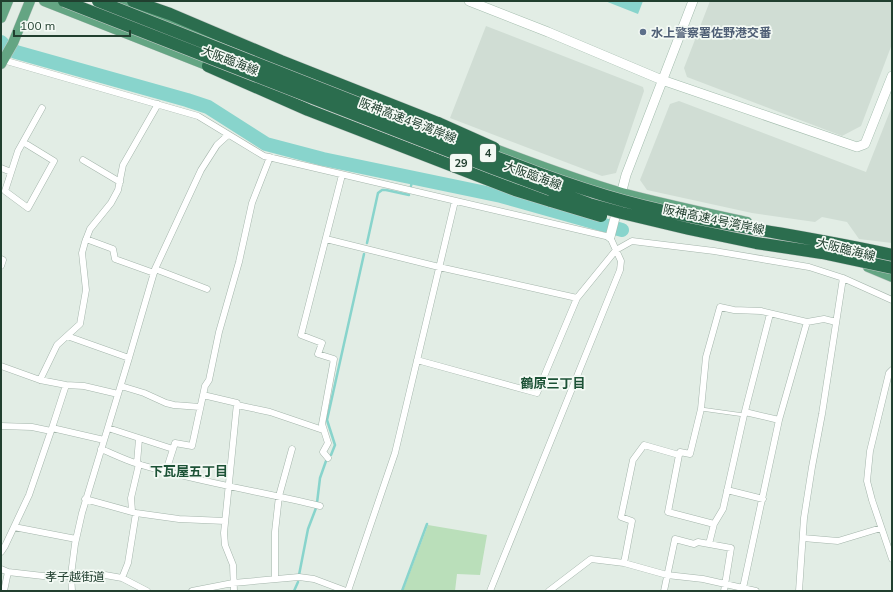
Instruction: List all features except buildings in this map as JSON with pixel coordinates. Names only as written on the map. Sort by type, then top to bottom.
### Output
[{"type":"highway","name":"阪神高速4号湾岸線","points":[[64,1],[589,204],[649,220],[756,243],[892,266]]},
{"type":"highway","name":"阪神高速4号湾岸線","points":[[98,1],[560,181],[624,201],[692,218],[824,241],[892,255]]},
{"type":"highway","points":[[133,1],[170,14],[438,123],[526,162],[612,193],[692,218]]},
{"type":"highway","points":[[208,66],[308,110],[515,190],[601,216],[648,226],[756,243]]},
{"type":"main road","points":[[1,18],[8,1]]},
{"type":"main road","points":[[4,60],[30,1]]},
{"type":"main road","name":"大阪臨海線","points":[[44,1],[208,66],[536,191],[615,216],[691,235],[835,258],[877,270],[892,277]]},
{"type":"main road","name":"大阪臨海線","points":[[118,1],[435,127],[553,171],[621,192],[694,211],[786,231],[851,248],[892,266]]},
{"type":"street","points":[[469,1],[548,32],[662,80],[857,147],[865,144],[892,76]]},
{"type":"street","points":[[490,591],[620,270],[621,261],[610,237],[621,192],[626,175],[693,1]]},
{"type":"street","points":[[4,60],[198,116],[228,136],[264,156],[610,237]]},
{"type":"street","points":[[40,380],[57,345],[80,324],[86,290],[82,253],[86,239],[90,229],[111,203],[118,190],[122,166],[158,104]]},
{"type":"street","points":[[23,142],[54,161],[28,208],[5,191],[18,151],[23,142],[42,108]]},
{"type":"street","points":[[72,591],[71,575],[76,538],[86,499],[154,271],[201,170],[217,145],[228,136]]},
{"type":"street","points":[[166,472],[175,444],[192,446],[205,386],[209,380],[218,332],[238,262],[252,203],[270,157]]},
{"type":"street","points":[[83,160],[120,182]]},
{"type":"street","points":[[1,168],[11,172]]},
{"type":"street","points":[[328,458],[323,452],[328,443],[322,424],[334,359],[318,354],[322,343],[301,335],[342,175]]},
{"type":"street","points":[[192,591],[233,583],[299,577],[314,579],[347,591],[395,453],[455,201]]},
{"type":"street","points":[[86,239],[112,249],[115,259],[207,289]]},
{"type":"street","points":[[326,239],[439,267],[577,298]]},
{"type":"street","points":[[417,360],[537,393],[577,298],[616,250],[632,241],[696,248],[809,266],[843,278],[892,300]]},
{"type":"street","points":[[851,248],[892,251]]},
{"type":"street","points":[[1,259],[3,260],[1,266]]},
{"type":"street","points":[[799,591],[804,518],[843,278]]},
{"type":"street","points":[[714,524],[668,512],[680,452],[690,454],[701,409],[706,357],[720,307],[734,310],[761,311],[807,322],[824,320],[836,322]]},
{"type":"street","points":[[709,544],[714,524],[723,509],[770,314]]},
{"type":"street","points":[[743,588],[780,420],[807,322]]},
{"type":"street","points":[[67,336],[129,358]]},
{"type":"street","points":[[1,366],[40,380],[66,385],[84,386],[118,394]]},
{"type":"street","points":[[892,370],[889,373],[870,451],[868,481],[872,500],[892,559]]},
{"type":"street","points":[[1,552],[29,495],[66,385]]},
{"type":"street","points":[[120,386],[144,393],[166,404],[174,406],[200,407]]},
{"type":"street","points":[[203,395],[237,403],[237,405],[270,412],[323,430]]},
{"type":"street","points":[[234,591],[233,565],[225,545],[224,533],[237,405]]},
{"type":"street","points":[[745,413],[780,420]]},
{"type":"street","points":[[1,426],[51,429],[104,440]]},
{"type":"street","points":[[108,428],[173,449]]},
{"type":"street","points":[[122,578],[128,563],[134,512],[131,498],[138,464],[139,439]]},
{"type":"street","points":[[624,563],[632,521],[621,517],[633,460],[644,445],[679,455]]},
{"type":"street","points":[[101,449],[138,464],[166,472],[320,506]]},
{"type":"street","points":[[275,579],[275,532],[279,496],[292,449]]},
{"type":"street","points":[[728,490],[762,499]]},
{"type":"street","points":[[86,499],[134,512],[179,519],[225,521]]},
{"type":"street","points":[[14,527],[76,538]]},
{"type":"street","points":[[803,538],[838,541],[881,528]]},
{"type":"street","points":[[664,591],[675,539],[694,544],[698,542],[731,548],[724,591]]},
{"type":"street","points":[[549,591],[591,559],[624,563],[667,575],[703,579],[756,591]]},
{"type":"street","name":"孝子越街道","points":[[1,569],[8,572],[43,576],[104,575],[122,578],[147,591]]},
{"type":"street","points":[[4,591],[8,572]]},
{"type":"lane","points":[[701,409],[745,413]]},
{"type":"shaded area","points":[[710,1],[892,1],[892,44],[861,126],[842,136],[687,77],[684,68]]},
{"type":"shaded area","points":[[486,26],[643,87],[644,91],[616,173],[602,176],[450,118]]},
{"type":"shaded area","points":[[679,101],[866,172],[892,106],[892,243],[859,239],[847,222],[822,217],[815,222],[752,213],[647,190],[640,180],[670,104]]},
{"type":"green space","points":[[428,525],[487,535],[480,575],[457,574],[455,591],[403,591]]},
{"type":"water","points":[[605,1],[643,1],[638,14]]},
{"type":"waterway","points":[[1,42],[16,52],[208,107],[266,144],[323,159],[501,196],[622,230]]},
{"type":"waterway","points":[[411,186],[413,177]]},
{"type":"waterway","points":[[367,243],[378,193],[382,190],[386,190],[409,195]]},
{"type":"waterway","points":[[331,455],[335,445],[327,420],[364,254]]},
{"type":"waterway","points":[[317,503],[320,478],[326,461]]},
{"type":"waterway","points":[[299,575],[308,529],[316,508]]},
{"type":"waterway","points":[[402,591],[427,524]]},
{"type":"waterway","points":[[294,591],[298,582]]},
{"type":"place","name":"水上警察署佐野港交番","points":[[643,32]]},
{"type":"district","name":"鶴原三丁目","points":[[553,383]]},
{"type":"district","name":"下瓦屋五丁目","points":[[189,471]]}]
